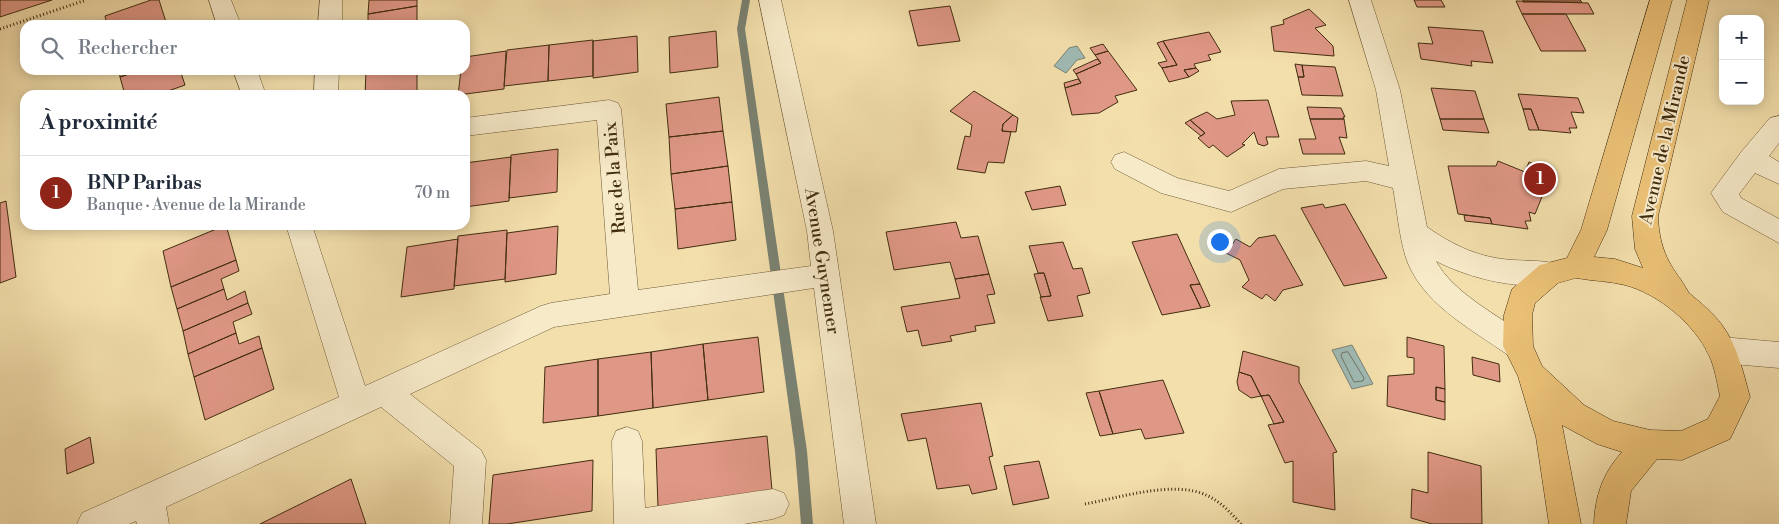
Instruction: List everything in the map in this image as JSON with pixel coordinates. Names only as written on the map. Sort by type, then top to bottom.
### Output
[{"type":"main road","points":[[1565,524],[1551,437],[1532,375],[1518,346],[1518,315],[1522,297],[1563,270],[1594,230],[1661,0]]},
{"type":"main road","name":"Avenue de la Mirande","points":[[1681,301],[1657,271],[1645,241],[1645,216],[1698,0]]},
{"type":"main road","points":[[1532,375],[1573,415],[1608,434],[1650,444],[1682,446],[1719,429],[1735,397],[1721,350],[1698,318],[1681,301],[1646,282],[1616,271],[1563,270]]},
{"type":"main road","points":[[1610,524],[1610,500],[1622,473],[1650,444]]},
{"type":"street","points":[[220,0],[226,20]]},
{"type":"street","points":[[330,20],[332,0]]},
{"type":"street","name":"Avenue Guynemer","points":[[770,0],[820,231],[860,524]]},
{"type":"street","points":[[1360,0],[1388,90],[1419,256],[1430,277],[1456,302],[1518,346]]},
{"type":"street","points":[[247,75],[252,90]]},
{"type":"street","points":[[326,90],[327,75]]},
{"type":"street","name":"Rue de la Paix","points":[[470,126],[609,108],[625,303]]},
{"type":"street","points":[[1779,125],[1724,193],[1732,205],[1779,232]]},
{"type":"street","points":[[1751,158],[1779,174]]},
{"type":"street","points":[[1124,162],[1170,186],[1231,202],[1279,179],[1366,171],[1404,180]]},
{"type":"street","points":[[301,230],[355,402]]},
{"type":"street","points":[[1414,232],[1436,249],[1472,267],[1508,273],[1563,270]]},
{"type":"street","points":[[93,524],[150,511],[355,402],[551,315],[826,275]]},
{"type":"street","points":[[1721,350],[1752,350],[1779,355]]},
{"type":"street","points":[[383,390],[470,460],[466,524]]},
{"type":"street","points":[[626,441],[630,524]]},
{"type":"street","points":[[643,524],[773,504]]},
{"type":"path","points":[[25,20],[86,0]]},
{"type":"path","points":[[0,28],[20,21]]},
{"type":"path","points":[[1085,504],[1172,490],[1196,492],[1203,493],[1231,512],[1241,524]]},
{"type":"water","points":[[1077,46],[1085,58],[1077,60],[1066,73],[1054,66],[1069,48]]},
{"type":"water","points":[[1352,345],[1373,384],[1352,389],[1332,350]]},
{"type":"building","points":[[0,0],[52,0],[0,17]]},
{"type":"building","points":[[151,0],[159,0],[165,20],[106,20],[105,16]]},
{"type":"building","points":[[369,0],[417,0],[417,6],[368,14]]},
{"type":"building","points":[[1414,0],[1441,0],[1445,7],[1417,7]]},
{"type":"building","points":[[1523,0],[1580,0],[1582,2],[1523,2]]},
{"type":"building","points":[[1516,1],[1588,3],[1594,14],[1522,14]]},
{"type":"building","points":[[417,6],[417,20],[368,20],[368,14]]},
{"type":"building","points":[[950,6],[960,41],[918,46],[909,11]]},
{"type":"building","points":[[1309,9],[1326,25],[1315,28],[1333,46],[1334,56],[1274,51],[1271,27],[1284,24],[1283,20]]},
{"type":"building","points":[[1522,14],[1566,14],[1586,51],[1541,51]]},
{"type":"building","points":[[1428,27],[1483,31],[1493,63],[1471,61],[1472,66],[1421,59],[1418,43],[1433,44]]},
{"type":"building","points":[[716,31],[718,67],[670,73],[669,37]]},
{"type":"building","points":[[1209,32],[1221,52],[1208,55],[1211,60],[1194,64],[1196,68],[1184,70],[1189,77],[1169,82],[1162,68],[1177,65],[1163,41]]},
{"type":"building","points":[[637,36],[638,72],[593,78],[593,41]]},
{"type":"building","points":[[593,40],[593,76],[548,81],[549,45]]},
{"type":"building","points":[[1163,41],[1177,65],[1162,68],[1158,63],[1167,61],[1157,43]]},
{"type":"building","points":[[1103,44],[1108,51],[1095,55],[1090,48]]},
{"type":"building","points":[[549,45],[548,81],[504,86],[507,50]]},
{"type":"building","points":[[506,51],[504,89],[470,93],[470,90],[459,90],[460,75],[470,75],[470,56]]},
{"type":"building","points":[[1108,51],[1137,90],[1115,96],[1118,102],[1099,113],[1072,115],[1065,88],[1081,83],[1076,74],[1101,63],[1095,55]]},
{"type":"building","points":[[1097,59],[1101,63],[1076,74],[1073,70]]},
{"type":"building","points":[[1295,64],[1302,65],[1304,77],[1298,77]]},
{"type":"building","points":[[1302,65],[1335,67],[1343,96],[1302,95],[1298,77],[1304,77]]},
{"type":"building","points":[[1196,68],[1199,71],[1189,77],[1184,70]]},
{"type":"building","points":[[126,75],[182,75],[185,85],[171,90],[124,90],[120,77]]},
{"type":"building","points":[[366,75],[417,75],[417,90],[365,90]]},
{"type":"building","points":[[1078,79],[1081,83],[1065,88],[1064,83]]},
{"type":"building","points":[[1431,88],[1475,91],[1484,119],[1440,119]]},
{"type":"building","points":[[974,91],[1013,115],[1003,124],[1002,131],[1011,132],[1004,163],[988,162],[985,173],[957,169],[965,136],[970,137],[972,125],[950,111]]},
{"type":"building","points":[[1518,94],[1578,98],[1584,113],[1571,112],[1577,128],[1569,128],[1571,133],[1539,130],[1531,109],[1523,109]]},
{"type":"building","points":[[719,97],[723,131],[669,137],[666,104]]},
{"type":"building","points":[[1268,100],[1279,137],[1266,137],[1268,144],[1264,146],[1258,144],[1254,132],[1242,144],[1245,145],[1227,157],[1213,145],[1209,148],[1198,138],[1205,133],[1190,120],[1207,112],[1217,119],[1235,115],[1231,101]]},
{"type":"building","points":[[1307,107],[1341,108],[1345,117],[1343,117],[1344,119],[1310,119]]},
{"type":"building","points":[[1523,109],[1531,109],[1539,130],[1529,130]]},
{"type":"building","points":[[1013,115],[1018,118],[1016,132],[1002,131],[1003,124]]},
{"type":"building","points":[[1310,119],[1344,119],[1347,138],[1339,137],[1345,154],[1303,154],[1299,139],[1316,139]]},
{"type":"building","points":[[1440,119],[1484,119],[1489,133],[1443,130]]},
{"type":"building","points":[[1190,120],[1205,133],[1201,136],[1185,123]]},
{"type":"building","points":[[723,131],[728,166],[671,174],[669,137]]},
{"type":"building","points":[[558,149],[557,192],[509,198],[511,155]]},
{"type":"building","points":[[511,157],[509,201],[470,206],[470,162]]},
{"type":"building","points":[[1498,161],[1525,172],[1529,162],[1552,172],[1535,214],[1529,212],[1531,221],[1525,221],[1528,229],[1492,224],[1490,218],[1458,214],[1448,166],[1496,166]]},
{"type":"building","points":[[728,166],[732,202],[675,209],[671,174]]},
{"type":"building","points":[[1060,186],[1066,205],[1032,210],[1025,192]]},
{"type":"building","points":[[6,201],[16,277],[0,283],[0,203]]},
{"type":"building","points":[[732,202],[736,240],[678,249],[675,209]]},
{"type":"building","points":[[1323,204],[1325,208],[1345,204],[1387,278],[1344,286],[1301,208]]},
{"type":"building","points":[[1464,215],[1490,218],[1492,224],[1465,221]]},
{"type":"building","points":[[956,222],[961,238],[978,236],[989,274],[955,279],[950,262],[894,270],[886,232]]},
{"type":"building","points":[[558,226],[556,274],[505,282],[507,233]]},
{"type":"building","points":[[214,230],[227,230],[236,260],[171,287],[163,251]]},
{"type":"building","points":[[507,230],[505,279],[454,286],[458,236]]},
{"type":"building","points":[[1177,234],[1200,284],[1190,285],[1201,308],[1162,315],[1132,242]]},
{"type":"building","points":[[1275,235],[1303,285],[1283,290],[1275,301],[1266,294],[1262,299],[1242,287],[1249,280],[1240,260],[1226,253],[1236,239],[1250,247],[1258,238]]},
{"type":"building","points":[[458,239],[454,289],[401,297],[407,247]]},
{"type":"building","points":[[1063,242],[1073,269],[1082,268],[1090,293],[1077,296],[1083,316],[1048,321],[1040,297],[1051,296],[1044,273],[1038,273],[1029,246]]},
{"type":"building","points":[[236,260],[239,271],[221,279],[224,289],[177,309],[171,287]]},
{"type":"building","points":[[1044,273],[1051,296],[1041,297],[1034,274]]},
{"type":"building","points":[[989,274],[995,294],[987,295],[995,323],[975,326],[976,331],[950,336],[952,341],[922,346],[918,330],[907,332],[901,307],[960,298],[955,279]]},
{"type":"building","points":[[1200,284],[1210,306],[1201,308],[1190,285]]},
{"type":"building","points":[[224,289],[227,300],[245,291],[248,303],[183,331],[177,309]]},
{"type":"building","points":[[248,303],[252,314],[233,322],[236,333],[188,354],[183,331]]},
{"type":"building","points":[[236,333],[239,344],[259,336],[262,348],[194,377],[188,354]]},
{"type":"building","points":[[758,337],[764,392],[708,400],[703,344]]},
{"type":"building","points":[[1407,337],[1444,346],[1445,389],[1436,387],[1436,400],[1445,402],[1445,420],[1387,406],[1388,376],[1414,374],[1414,358],[1407,357]]},
{"type":"building","points":[[703,344],[708,400],[653,408],[651,352]]},
{"type":"building","points":[[262,348],[274,389],[205,420],[194,377]]},
{"type":"building","points":[[1243,351],[1299,367],[1299,382],[1337,452],[1333,453],[1335,510],[1293,502],[1293,461],[1285,463],[1268,425],[1284,422],[1269,395],[1261,396],[1251,376],[1239,372]]},
{"type":"building","points":[[651,352],[653,408],[598,416],[598,359]]},
{"type":"building","points":[[1472,357],[1499,364],[1500,382],[1473,375]]},
{"type":"building","points":[[598,359],[598,416],[543,423],[545,367]]},
{"type":"building","points":[[1239,372],[1251,376],[1261,396],[1251,398],[1239,390],[1237,382]]},
{"type":"building","points":[[1163,380],[1184,433],[1145,439],[1141,429],[1113,434],[1099,391]]},
{"type":"building","points":[[1436,387],[1445,389],[1445,402],[1436,400]]},
{"type":"building","points":[[1099,391],[1113,434],[1100,436],[1086,393]]},
{"type":"building","points":[[1269,395],[1284,422],[1274,424],[1261,396]]},
{"type":"building","points":[[981,403],[993,456],[989,457],[997,489],[972,494],[969,485],[937,489],[926,438],[908,441],[901,414]]},
{"type":"building","points":[[767,436],[772,490],[658,508],[656,449]]},
{"type":"building","points":[[90,437],[94,463],[67,474],[65,449]]},
{"type":"building","points":[[1428,452],[1481,466],[1482,524],[1432,524],[1411,518],[1412,489],[1428,493]]},
{"type":"building","points":[[593,460],[592,511],[507,524],[489,524],[493,475]]},
{"type":"building","points":[[1039,461],[1049,498],[1013,505],[1004,466]]},
{"type":"building","points":[[351,479],[366,524],[260,524]]},
{"type":"waterway","points":[[746,0],[741,29],[801,451],[807,524]]},
{"type":"place","name":"BNP Paribas","points":[[1540,179]]}]
